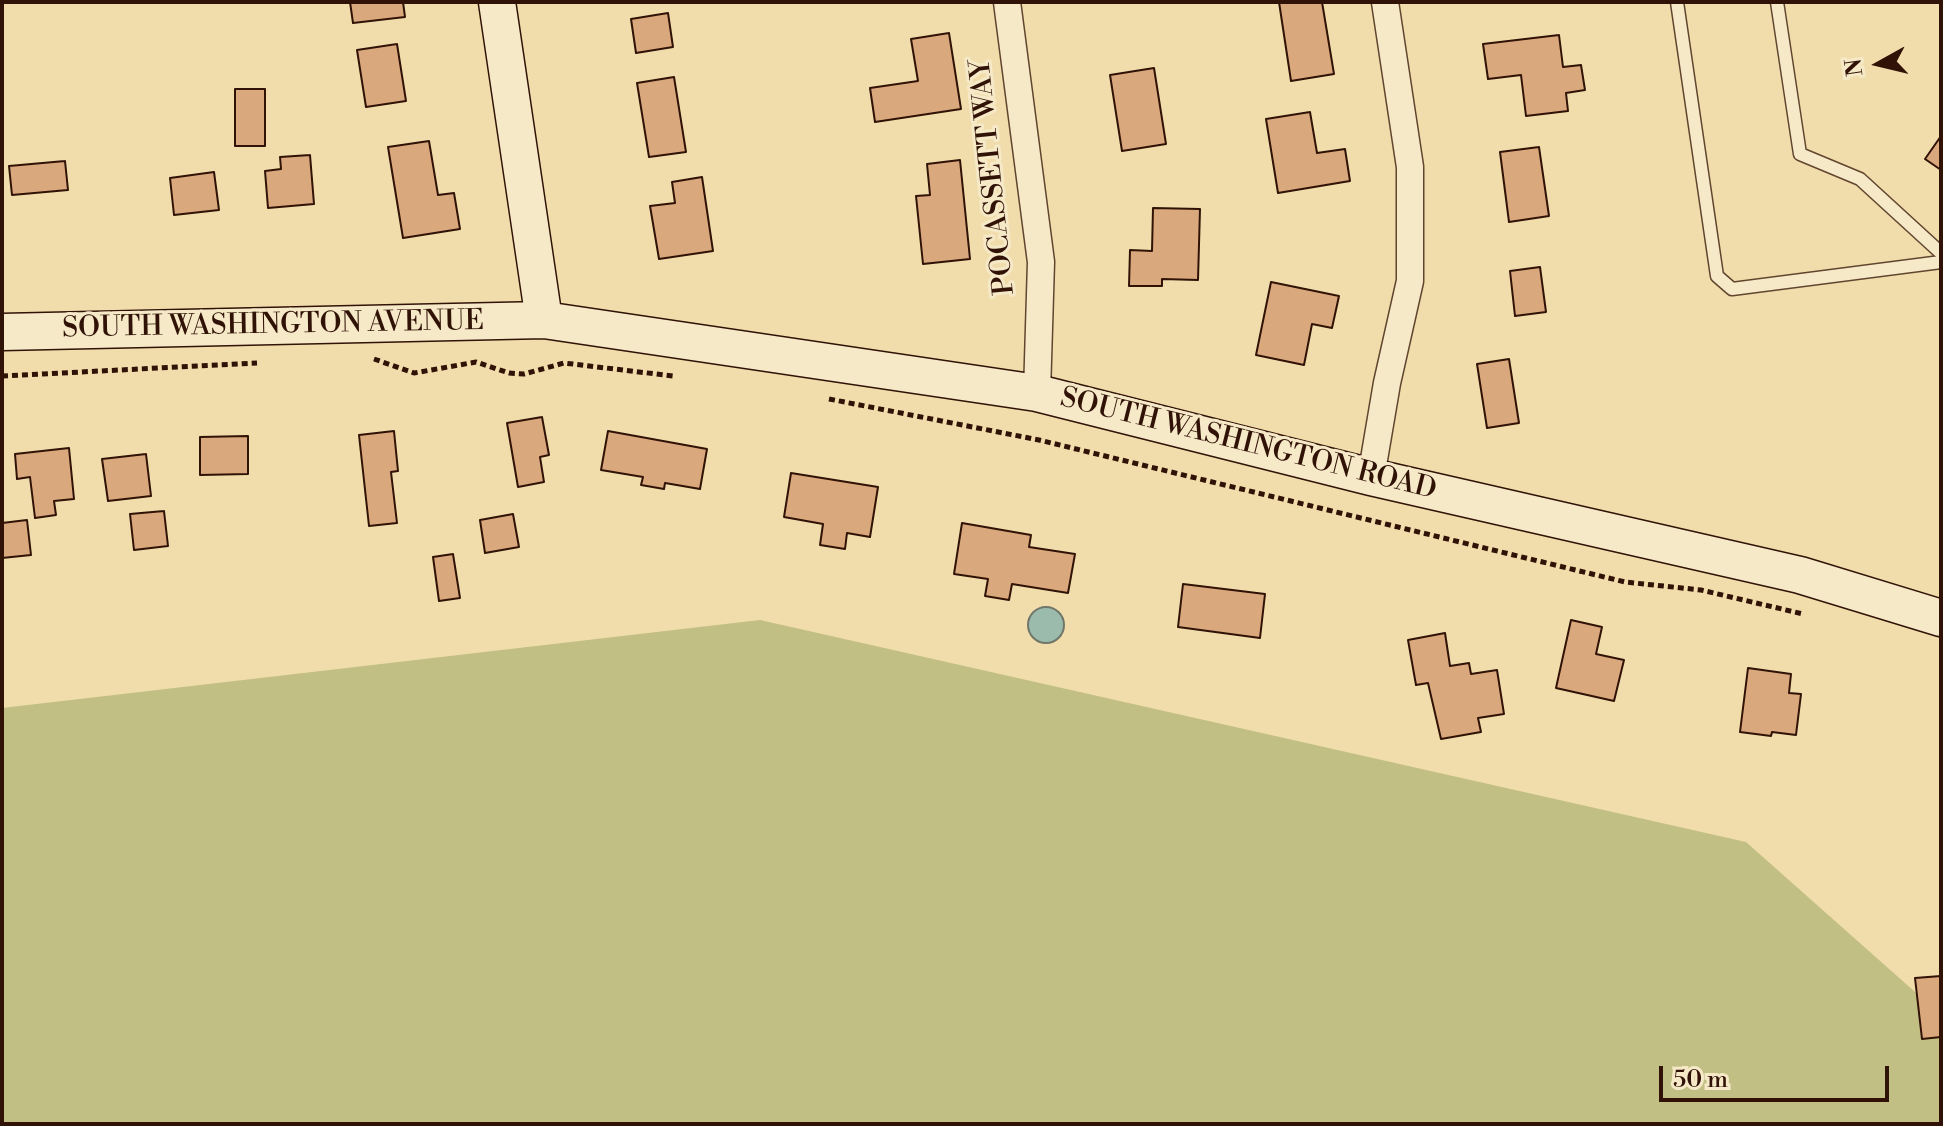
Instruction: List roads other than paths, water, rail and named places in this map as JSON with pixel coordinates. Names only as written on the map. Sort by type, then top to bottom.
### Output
[{"type":"street","points":[[497,2],[544,320]]},
{"type":"street","name":"POCASSETT WAY","points":[[1007,2],[1041,262],[1037,393]]},
{"type":"street","points":[[1371,477],[1387,383],[1410,281],[1410,167],[1385,2]]},
{"type":"street","name":"SOUTH WASHINGTON AVENUE","points":[[2,332],[544,320]]},
{"type":"street","name":"SOUTH WASHINGTON ROAD","points":[[544,320],[1037,393],[1371,477],[1800,575],[1941,618]]},
{"type":"lane","points":[[1677,2],[1717,276],[1732,289],[1941,262]]},
{"type":"lane","points":[[1777,2],[1800,154],[1860,179],[1941,253]]}]
